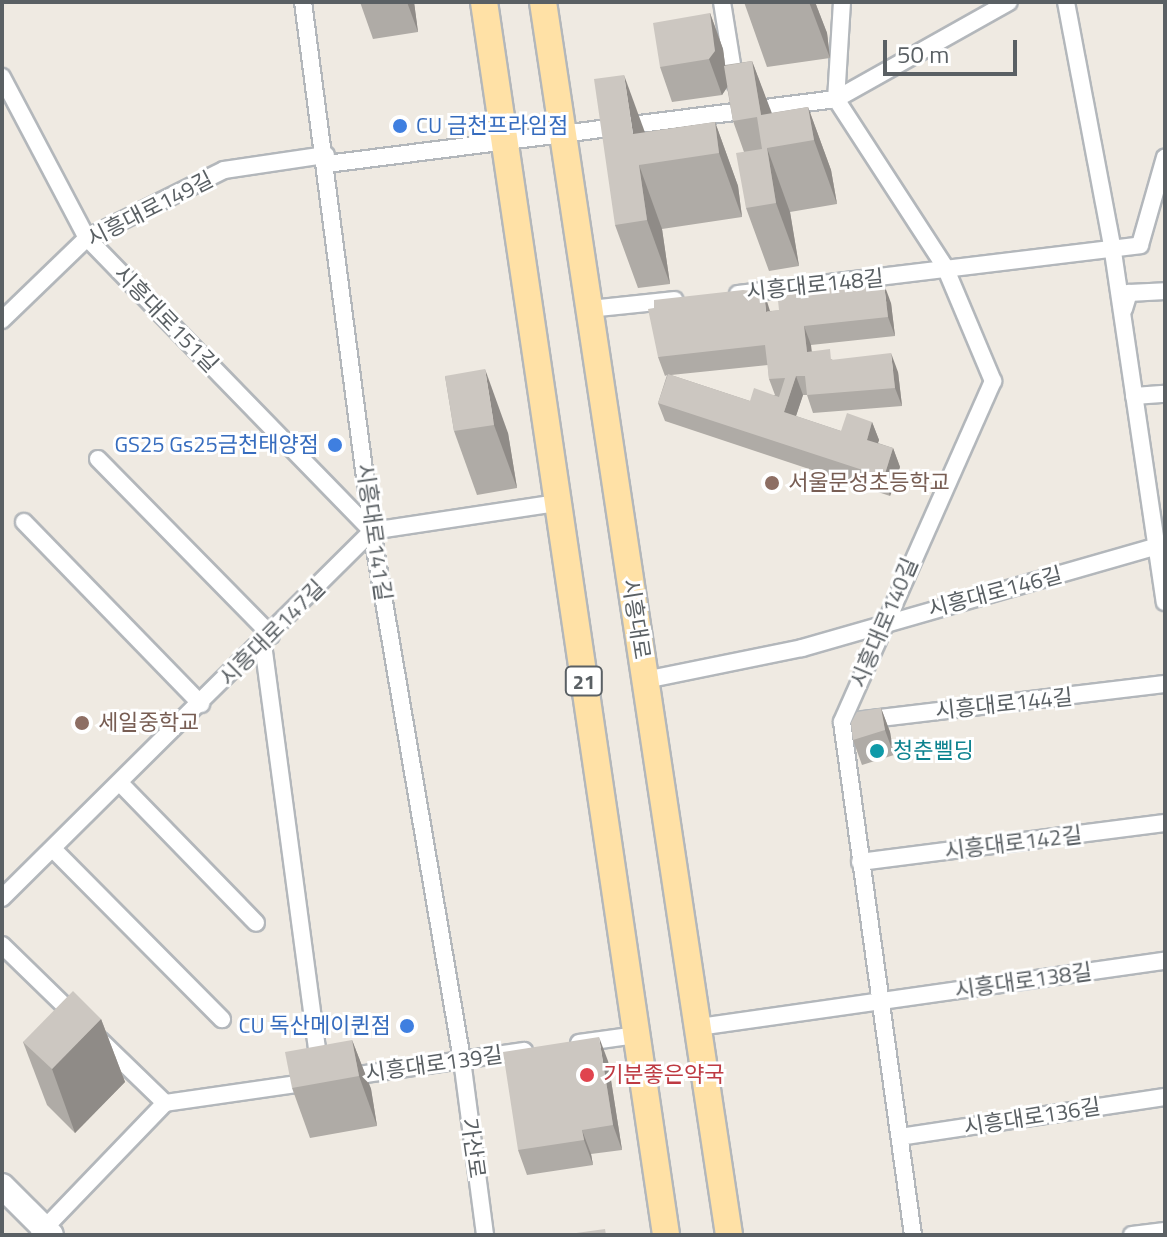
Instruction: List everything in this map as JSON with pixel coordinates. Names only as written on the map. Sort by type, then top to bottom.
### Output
[{"type":"main road","name":"21","points":[[484,2],[666,1235]]},
{"type":"main road","name":"시흥대로","points":[[543,2],[729,1235]]},
{"type":"main road","points":[[2,1186],[45,1233]]},
{"type":"street","name":"시흥대로141길","points":[[303,2],[327,160],[372,531],[462,1060]]},
{"type":"street","points":[[722,2],[739,112]]},
{"type":"street","points":[[842,2],[836,99],[945,267]]},
{"type":"street","points":[[836,99],[1009,2]]},
{"type":"street","points":[[1066,2],[1112,245],[1134,396],[1161,544],[1165,602]]},
{"type":"street","name":"시흥대로151길","points":[[2,77],[87,238],[372,531]]},
{"type":"street","name":"시흥대로149길","points":[[2,320],[87,238],[224,170],[504,142],[836,99]]},
{"type":"street","name":"시흥대로148길","points":[[720,296],[888,278],[945,267],[1112,245],[1140,245],[1164,162]]},
{"type":"street","name":"시흥대로140길","points":[[881,1001],[842,722],[883,623],[993,381],[945,267]]},
{"type":"street","points":[[1123,316],[1129,293],[1165,291]]},
{"type":"street","points":[[589,309],[690,299]]},
{"type":"street","points":[[1134,396],[1165,394]]},
{"type":"street","points":[[98,459],[267,639],[321,1081]]},
{"type":"street","points":[[372,531],[558,503]]},
{"type":"street","points":[[24,522],[201,704]]},
{"type":"street","name":"시흥대로147길","points":[[2,898],[267,639],[372,531]]},
{"type":"street","name":"시흥대로146길","points":[[645,680],[802,648],[1161,544]]},
{"type":"street","name":"시흥대로144길","points":[[842,722],[1165,684]]},
{"type":"street","points":[[120,783],[256,923]]},
{"type":"street","name":"시흥대로142길","points":[[860,862],[1165,823]]},
{"type":"street","points":[[53,849],[222,1019]]},
{"type":"street","points":[[2,945],[165,1103],[45,1233]]},
{"type":"street","name":"시흥대로138길","points":[[699,1027],[1165,961]]},
{"type":"street","points":[[881,1001],[913,1235]]},
{"type":"street","name":"시흥대로139길","points":[[165,1103],[637,1035]]},
{"type":"street","name":"가산로","points":[[462,1060],[485,1235]]},
{"type":"street","name":"시흥대로136길","points":[[900,1137],[1165,1097]]},
{"type":"street","points":[[1132,1235],[1165,1231]]},
{"type":"building","points":[[710,13],[715,51],[709,59],[660,67],[653,23]]},
{"type":"building","points":[[752,61],[761,115],[808,107],[814,140],[767,148],[776,203],[746,208],[736,153],[762,149],[757,117],[733,121],[724,66]]},
{"type":"building","points":[[624,75],[633,134],[715,122],[719,153],[639,165],[647,220],[615,225],[594,79]]},
{"type":"building","points":[[884,284],[888,317],[804,326],[807,352],[830,349],[831,360],[891,353],[895,388],[807,395],[805,376],[796,376],[784,412],[841,431],[847,413],[872,422],[867,440],[893,448],[884,477],[658,403],[668,374],[750,401],[754,388],[779,397],[785,378],[769,379],[765,345],[658,357],[648,309],[654,308],[654,300],[743,290],[764,292],[766,312],[779,310],[777,291]]},
{"type":"building","points":[[485,369],[494,425],[454,431],[445,376]]},
{"type":"building","points":[[881,708],[885,730],[853,740],[851,723],[857,712]]},
{"type":"building","points":[[73,991],[101,1019],[52,1069],[23,1042]]},
{"type":"building","points":[[599,1037],[613,1125],[582,1130],[584,1140],[518,1150],[503,1052]]},
{"type":"building","points":[[352,1040],[359,1076],[292,1088],[285,1052]]},
{"type":"building","points":[[605,1229],[606,1235],[562,1235]]},
{"type":"place","name":"CU 금천프라임점","points":[[400,126]]},
{"type":"place","name":"GS25 Gs25금천태양점","points":[[335,445]]},
{"type":"place","name":"서울문성초등학교","points":[[772,483]]},
{"type":"place","name":"세일중학교","points":[[82,723]]},
{"type":"place","name":"청춘삘딩","points":[[877,751]]},
{"type":"place","name":"CU 독산메이퀸점","points":[[407,1026]]},
{"type":"place","name":"기분좋은약국","points":[[587,1075]]}]
